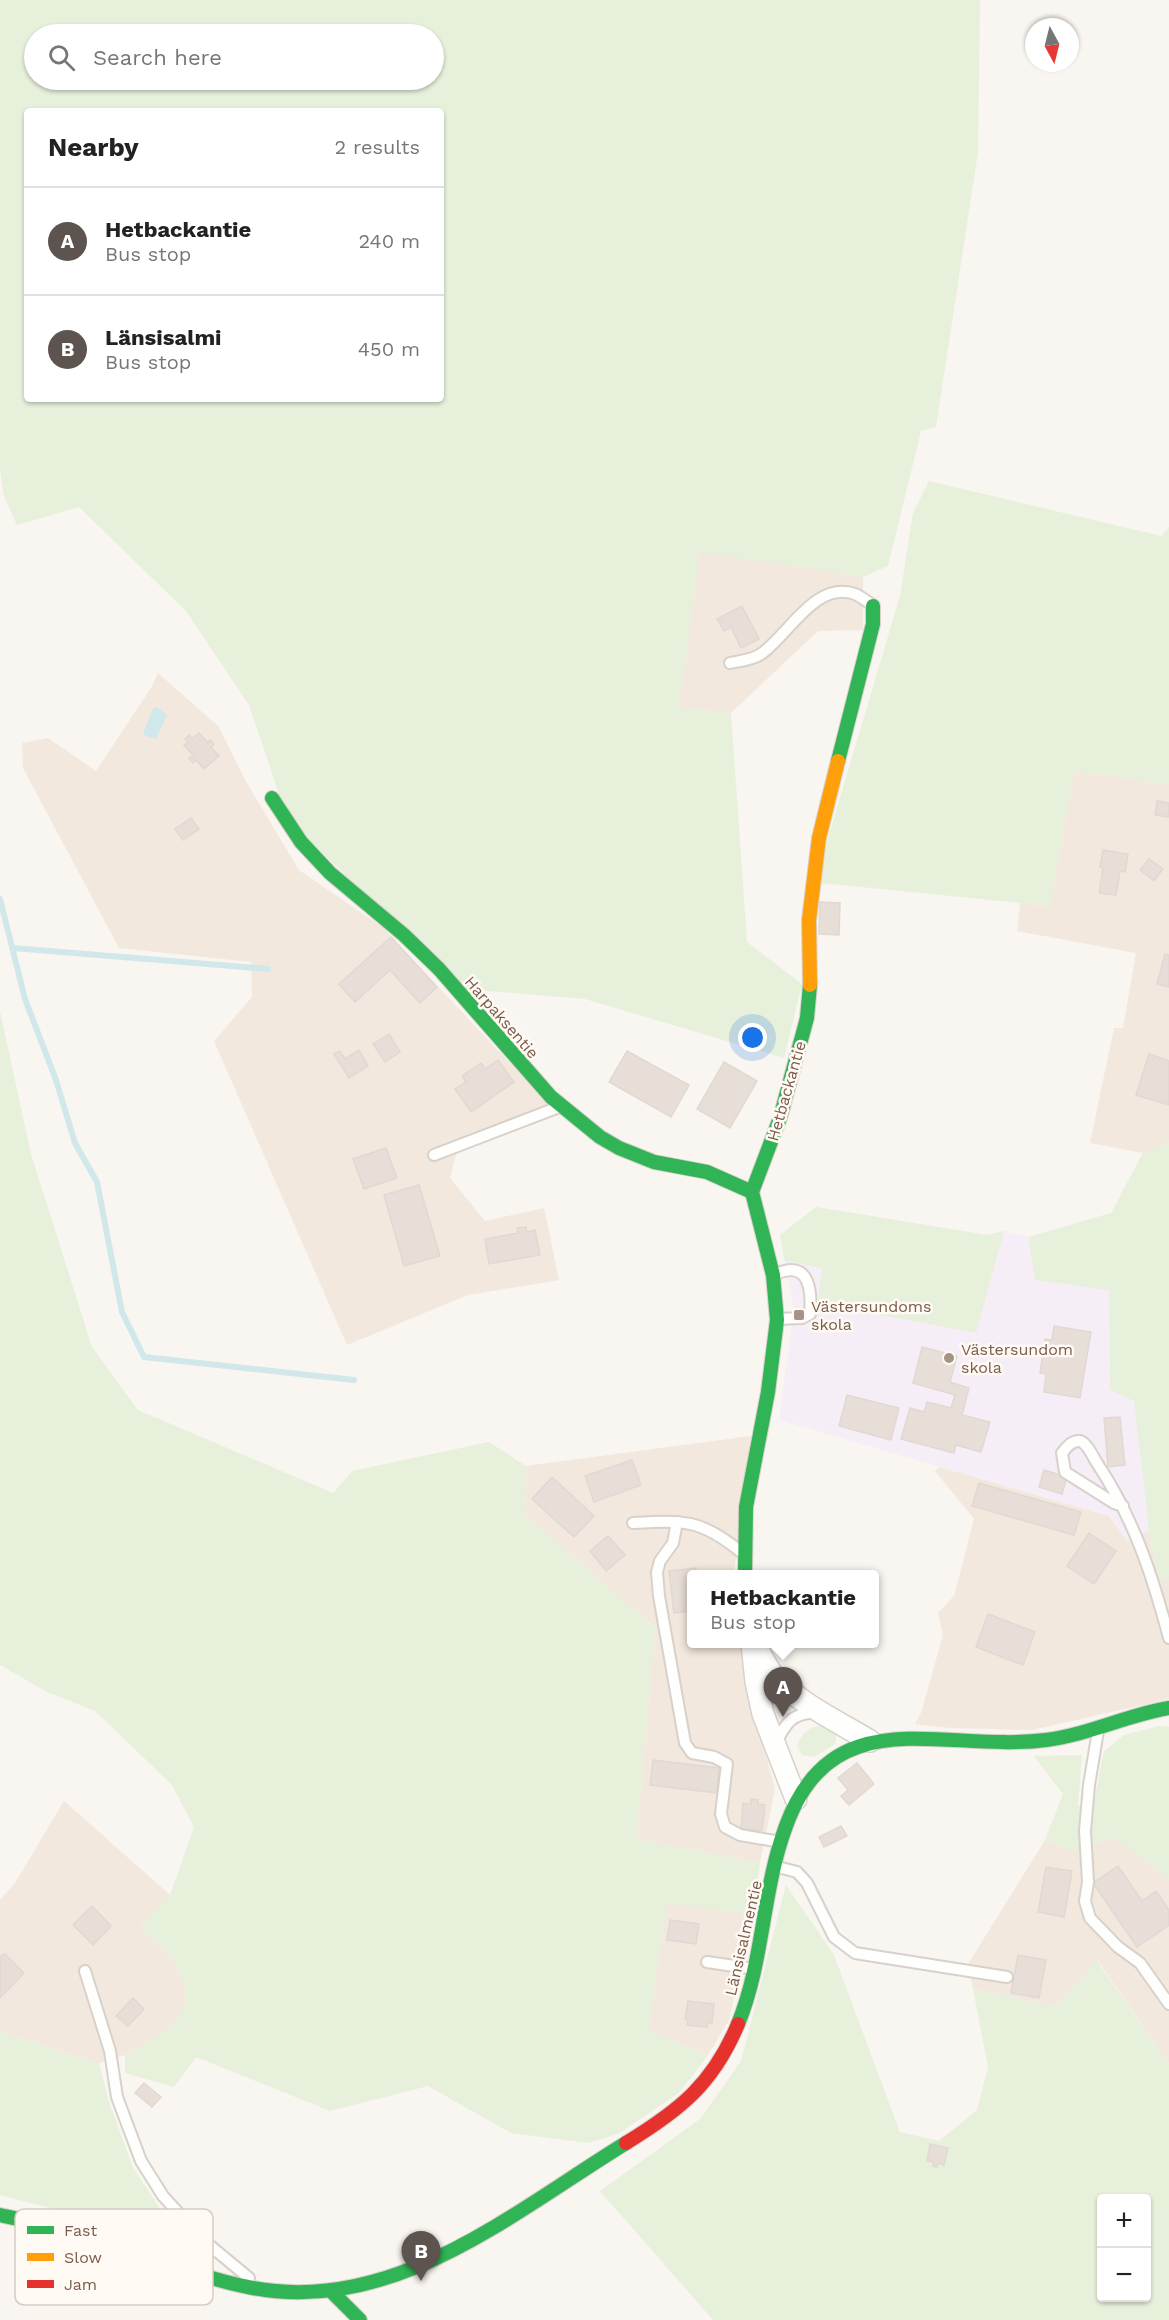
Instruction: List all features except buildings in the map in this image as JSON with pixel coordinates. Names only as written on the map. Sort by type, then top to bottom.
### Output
[{"type":"street","name":"Hetbackantie","points":[[752,1192],[780,1118],[807,1018],[810,1000],[809,920],[819,838],[873,624],[873,606]]},
{"type":"street","name":"Harpaksentie","points":[[272,798],[301,842],[330,873],[404,935],[439,969],[551,1097],[600,1137],[619,1148],[654,1162],[707,1172],[752,1192]]},
{"type":"street","points":[[745,1570],[746,1507],[768,1392],[777,1320],[773,1275],[752,1192]]},
{"type":"street","points":[[753,1648],[756,1682],[763,1714],[796,1799]]},
{"type":"street","points":[[756,1648],[773,1674],[794,1694],[818,1711],[870,1741]]},
{"type":"street","name":"Länsisalmentie","points":[[213,2277],[263,2290],[295,2293],[331,2291],[371,2283],[414,2267],[468,2241],[522,2209],[669,2113],[701,2085],[715,2069],[734,2033],[745,2006],[755,1969],[786,1820],[805,1785],[834,1757],[852,1747],[870,1741],[904,1738],[1022,1743],[1076,1735],[1169,1708]]},
{"type":"street","name":"Länsisalmentie","points":[[0,2215],[15,2219]]},
{"type":"street","points":[[331,2291],[360,2320]]},
{"type":"lane","points":[[730,663],[745,661],[760,654],[804,610],[819,599],[838,592],[855,594],[873,606]]},
{"type":"lane","points":[[434,1155],[562,1106]]},
{"type":"lane","points":[[773,1275],[792,1270],[801,1272],[806,1277],[811,1305],[810,1314],[806,1317],[777,1320]]},
{"type":"lane","points":[[1122,1506],[1065,1472],[1062,1453],[1069,1444],[1078,1441],[1084,1443],[1122,1506],[1133,1526],[1155,1585],[1169,1638]]},
{"type":"lane","points":[[633,1522],[677,1522],[699,1525],[720,1534],[744,1554]]},
{"type":"lane","points":[[677,1522],[673,1543],[660,1561],[657,1572],[658,1596],[685,1743],[692,1752],[714,1757],[727,1764],[721,1814],[725,1827],[740,1834],[781,1842]]},
{"type":"lane","points":[[776,1745],[782,1731],[794,1717],[801,1713],[818,1711]]},
{"type":"lane","points":[[1099,1728],[1085,1831],[1088,1882],[1085,1901],[1090,1918],[1118,1947],[1140,1963],[1169,2004]]},
{"type":"lane","points":[[776,1866],[797,1872],[807,1883],[834,1937],[855,1953],[1007,1977]]},
{"type":"lane","points":[[707,1962],[755,1969]]},
{"type":"lane","points":[[85,1971],[110,2051],[117,2097],[141,2161],[163,2196],[175,2209]]},
{"type":"lane","points":[[213,2248],[263,2290]]},
{"type":"shaded area","points":[[699,551],[863,577],[863,630],[818,631],[731,713],[679,707]]},
{"type":"shaded area","points":[[158,673],[219,727],[245,780],[299,870],[382,927],[559,1115],[457,1151],[450,1178],[485,1221],[544,1208],[559,1280],[468,1295],[347,1345],[214,1041],[252,997],[251,962],[119,948],[23,768],[22,743],[48,738],[96,771],[151,688]]},
{"type":"shaded area","points":[[1074,771],[1169,784],[1169,1143],[1143,1153],[1090,1143],[1114,1028],[1123,1028],[1136,953],[1017,931],[1020,903],[1050,906]]},
{"type":"shaded area","name":"Västersundom skola","points":[[816,1207],[987,1235],[1004,1231],[1028,1237],[1035,1280],[1109,1289],[1110,1390],[1134,1401],[1149,1531],[1127,1541],[1109,1516],[779,1420],[794,1309],[780,1235]]},
{"type":"shaded area","points":[[751,1436],[734,1570],[687,1570],[687,1648],[746,1648],[754,1712],[775,1789],[760,1863],[636,1839],[655,1628],[524,1514],[526,1466]]},
{"type":"shaded area","points":[[940,1467],[1109,1516],[1127,1540],[1149,1531],[1159,1581],[1169,1580],[1169,1699],[1032,1730],[950,1728],[915,1724],[921,1713],[943,1635],[938,1613],[954,1596],[974,1519],[935,1471]]},
{"type":"shaded area","points":[[64,1801],[170,1895],[140,1926],[174,1960],[184,1982],[187,2005],[173,2026],[125,2055],[99,2063],[0,2032],[0,1900],[15,1883]]},
{"type":"shaded area","points":[[1115,1837],[1169,1880],[1169,2064],[1098,1961],[1056,2007],[973,1989],[968,1964],[1045,1840],[1074,1851]]},
{"type":"shaded area","points":[[666,1903],[753,1914],[729,2020],[708,2055],[648,2032]]},
{"type":"green space","points":[[0,0],[980,0],[978,152],[936,427],[921,431],[888,566],[863,577],[699,552],[679,707],[731,713],[747,942],[802,984],[784,1058],[585,999],[465,989],[306,837],[280,797],[249,705],[186,611],[79,507],[17,525],[4,496],[0,470]]},
{"type":"green space","points":[[929,481],[1161,536],[1169,527],[1169,784],[1074,771],[1050,906],[821,883],[828,838],[900,596],[913,513]]},
{"type":"green space","points":[[0,1011],[31,1154],[92,1347],[138,1410],[333,1493],[352,1471],[489,1442],[526,1466],[524,1514],[655,1628],[636,1839],[760,1863],[753,1914],[666,1904],[648,2032],[708,2055],[679,2093],[618,2134],[588,2143],[511,2133],[428,2086],[330,2111],[196,2057],[174,2087],[125,2073],[125,2055],[173,2026],[187,2005],[184,1982],[174,1960],[140,1926],[170,1895],[194,1827],[172,1785],[95,1711],[47,1692],[0,1665]]},
{"type":"green space","points":[[1169,1143],[1169,1580],[1159,1582],[1149,1531],[1134,1401],[1110,1390],[1109,1290],[1035,1280],[1028,1237],[1111,1213],[1143,1153]]},
{"type":"green space","points":[[816,1207],[987,1235],[1004,1231],[976,1333],[818,1303],[822,1268],[785,1261],[780,1235]]},
{"type":"green space","points":[[823,1725],[837,1732],[835,1744],[814,1757],[802,1755],[797,1746],[801,1738],[810,1729]]},
{"type":"green space","points":[[1159,1726],[1169,1727],[1169,1880],[1115,1837],[1074,1851],[1045,1840],[1063,1794],[1034,1756],[1082,1755],[1078,1806],[1093,1806],[1104,1751],[1124,1735]]},
{"type":"green space","points":[[786,1885],[834,1955],[900,2132],[939,2141],[977,2110],[988,2067],[973,1989],[1056,2007],[1097,1961],[1169,2064],[1169,2320],[713,2320],[600,2191],[700,2119],[741,2061]]},
{"type":"green space","points":[[0,2032],[99,2063],[108,2099],[133,2168],[159,2209],[54,2209],[0,2195]]},
{"type":"water","points":[[154,707],[167,715],[156,739],[144,735]]},
{"type":"waterway","points":[[0,899],[25,999],[56,1080],[75,1143],[97,1182],[122,1312],[144,1357],[354,1380]]},
{"type":"waterway","points":[[13,948],[268,969]]},
{"type":"traffic: fast","points":[[838,761],[873,624],[873,606]]},
{"type":"traffic: fast","points":[[272,798],[301,842],[330,873],[404,935],[439,969],[551,1097],[600,1137],[619,1148],[654,1162],[707,1172],[752,1192]]},
{"type":"traffic: fast","points":[[745,1570],[746,1507],[768,1392],[777,1320],[773,1275],[752,1192],[780,1118],[807,1018],[810,985]]},
{"type":"traffic: fast","points":[[738,2024],[747,2000],[772,1875],[786,1826],[806,1786],[832,1760],[862,1746],[895,1739],[1007,1742],[1046,1740],[1077,1734],[1169,1708]]},
{"type":"traffic: fast","points":[[213,2278],[248,2287],[301,2292],[351,2287],[400,2273],[448,2252],[494,2227],[626,2143]]},
{"type":"traffic: fast","points":[[0,2215],[15,2218]]},
{"type":"traffic: fast","points":[[331,2291],[360,2320]]},
{"type":"traffic: slow","points":[[810,985],[809,920],[819,838],[838,761]]},
{"type":"traffic: jam","points":[[626,2143],[663,2119],[693,2094],[718,2063],[738,2024]]},
{"type":"place","name":"Västersundoms skola","points":[[799,1315]]},
{"type":"place","name":"Västersundom skola","points":[[949,1358]]},
{"type":"place","name":"Hetbackantie","points":[[783,1717]]},
{"type":"place","name":"Länsisalmi","points":[[421,2281]]}]
